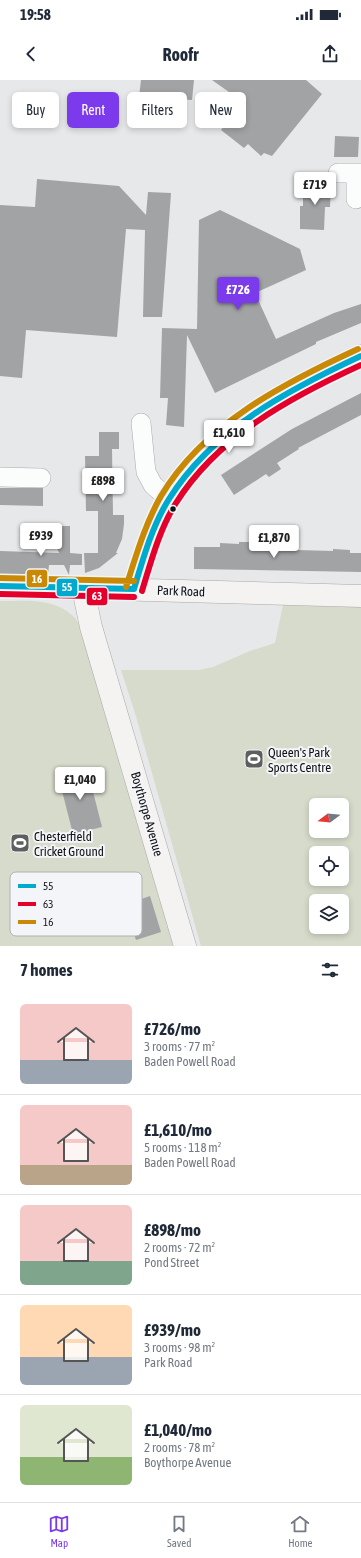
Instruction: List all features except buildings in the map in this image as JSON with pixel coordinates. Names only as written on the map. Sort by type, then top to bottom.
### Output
[{"type":"street","points":[[352,173],[356,199]]},
{"type":"street","points":[[134,589],[154,531],[169,499],[190,470],[208,450],[226,434],[263,409],[301,386],[361,356]]},
{"type":"street","points":[[141,423],[146,472],[153,485],[169,499]]},
{"type":"street","points":[[0,476],[41,478]]},
{"type":"street","name":"Park Road","points":[[0,586],[361,596]]},
{"type":"street","name":"Boythorpe Avenue","points":[[82,589],[185,946]]},
{"type":"green space","points":[[0,601],[30,601],[49,603],[67,611],[75,618],[87,640],[174,946],[0,946]]},
{"type":"green space","name":"Queen's Park Sports Centre","points":[[283,605],[361,607],[361,946],[201,946],[135,713],[121,670],[199,670],[213,667],[250,651],[275,643]]},
{"type":"transit line","name":"16","points":[[126,587],[141,540],[155,507],[179,470],[200,447],[248,408],[274,391],[358,349]]},
{"type":"transit line","name":"55","points":[[134,589],[148,543],[163,509],[187,474],[207,452],[254,414],[306,383],[361,356]]},
{"type":"transit line","name":"63","points":[[142,591],[156,546],[170,513],[193,479],[213,458],[235,438],[283,405],[361,365]]},
{"type":"transit line","name":"16","points":[[0,578],[134,581]]},
{"type":"transit line","name":"55","points":[[0,586],[134,589]]},
{"type":"transit line","name":"63","points":[[0,594],[134,597]]},
{"type":"place","name":"Queen's Park Sports Centre","points":[[254,759]]},
{"type":"place","name":"Chesterfield Cricket Ground","points":[[20,843]]}]
